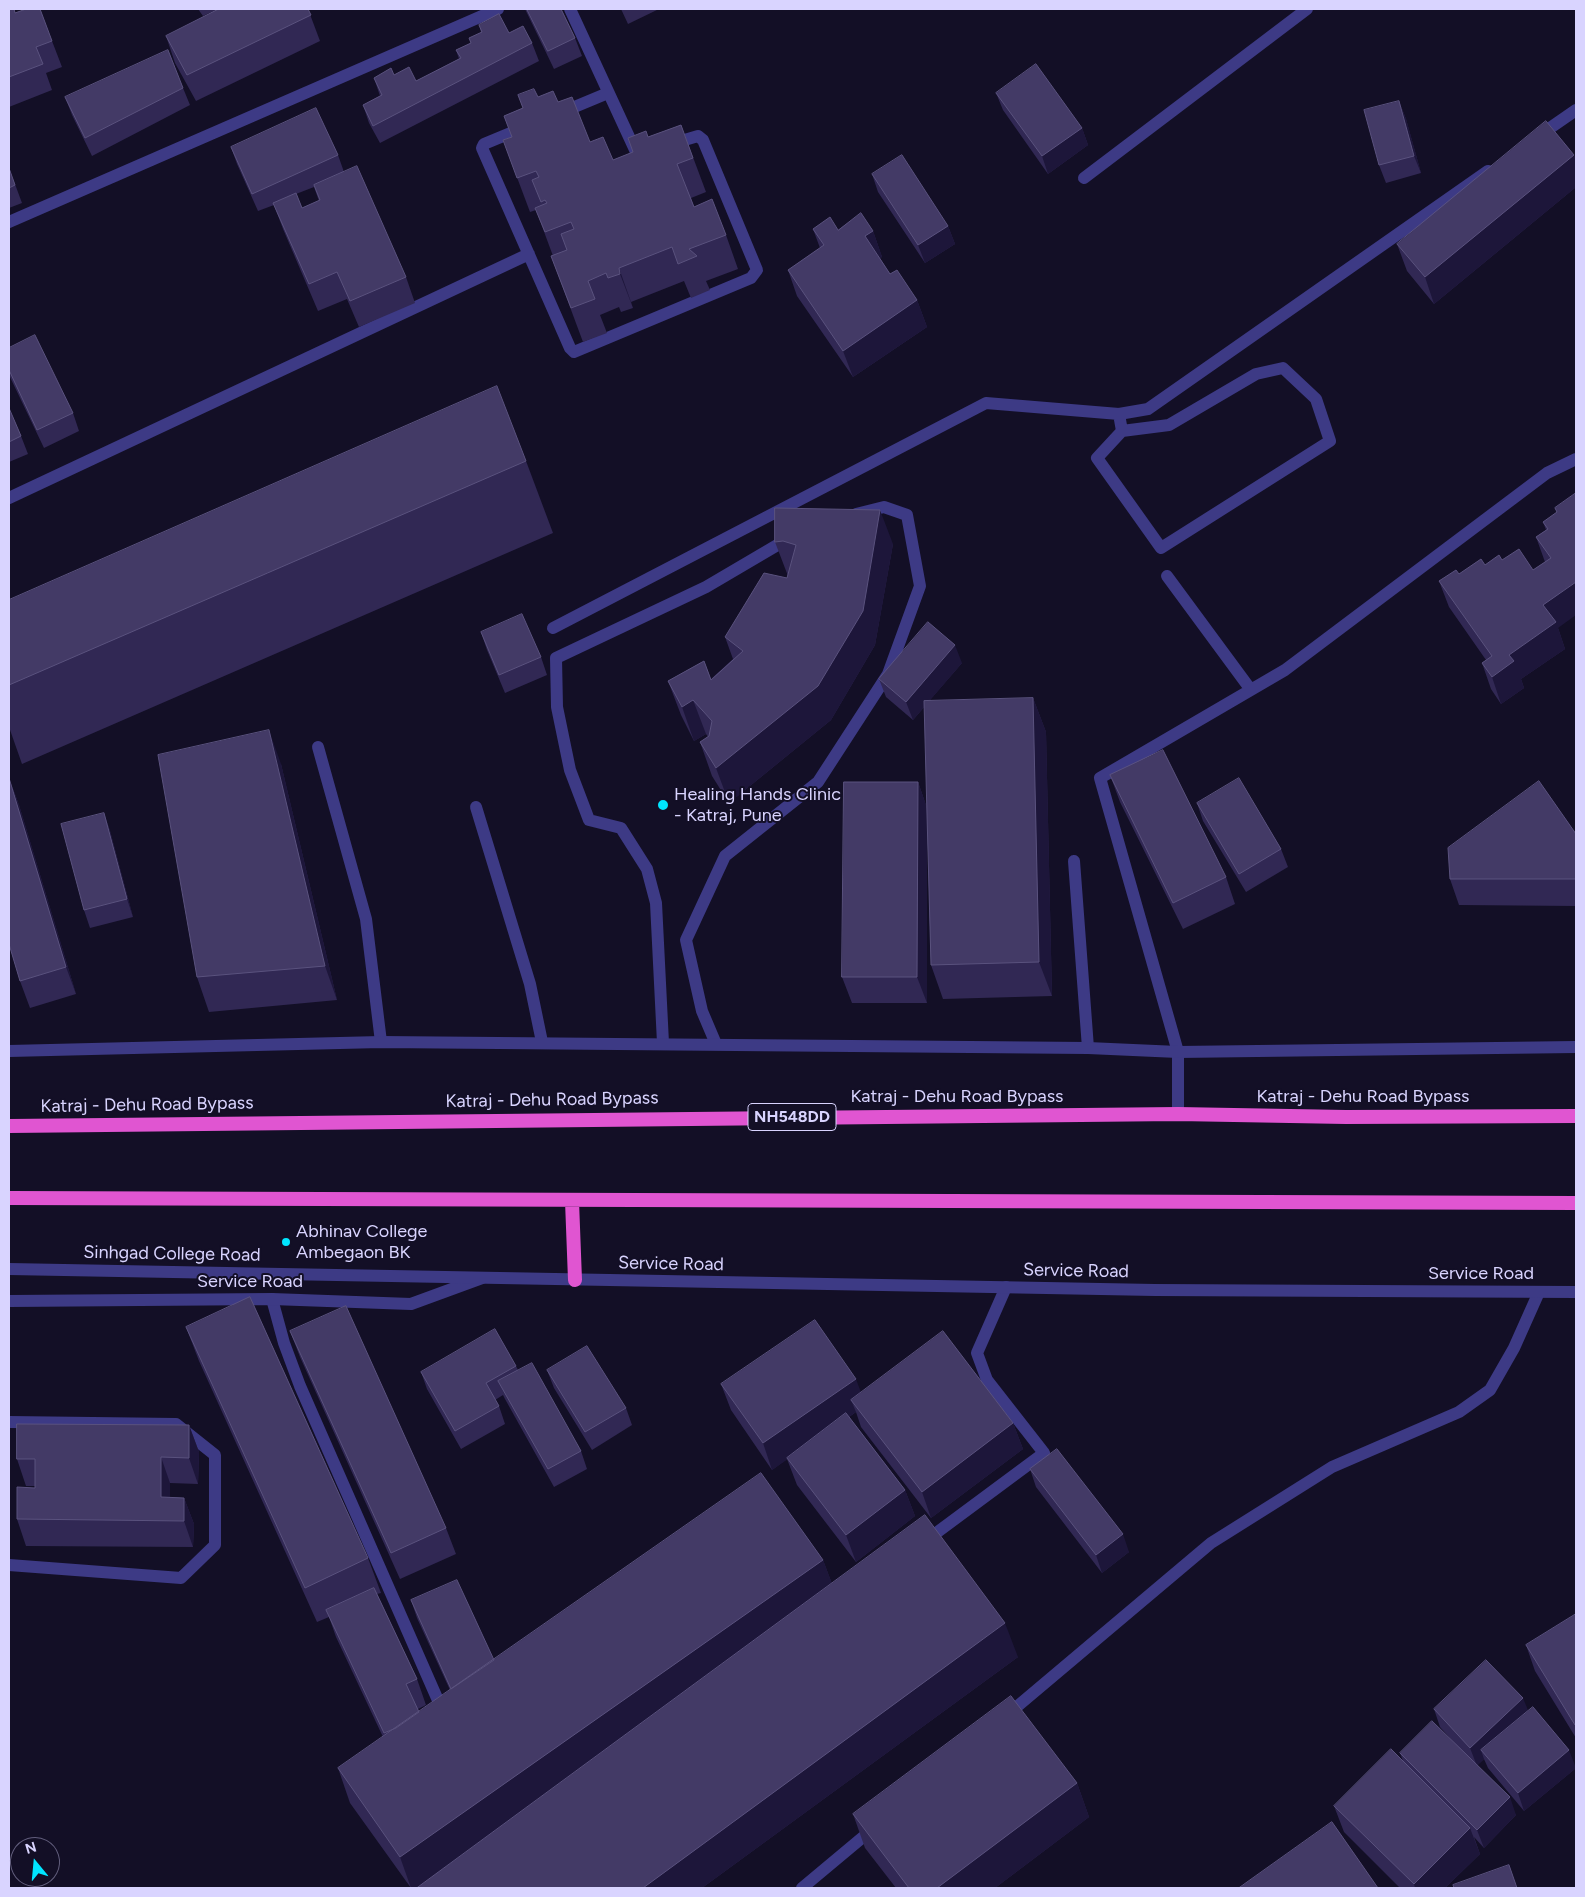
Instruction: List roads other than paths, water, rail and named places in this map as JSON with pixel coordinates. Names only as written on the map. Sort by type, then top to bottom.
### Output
[{"type":"highway","name":"Katraj - Dehu Road Bypass","points":[[9,1126],[1178,1114],[1346,1117],[1576,1116]]},
{"type":"highway","points":[[9,1198],[1576,1203]]},
{"type":"highway","points":[[572,1201],[575,1280]]},
{"type":"street","points":[[9,222],[498,9]]},
{"type":"street","points":[[570,9],[635,150],[640,154],[691,137],[698,136],[703,140],[757,270],[751,278],[574,352],[570,348],[482,148],[484,144],[608,93]]},
{"type":"street","points":[[1084,178],[1307,9]]},
{"type":"street","points":[[1528,144],[1576,110]]},
{"type":"street","points":[[553,628],[986,403],[1120,414],[1148,408],[1496,166]]},
{"type":"street","points":[[9,498],[529,254]]},
{"type":"street","points":[[1120,414],[1122,431],[1097,458],[1161,548],[1330,441],[1316,399],[1283,368],[1256,374],[1170,424],[1122,431]]},
{"type":"street","points":[[1178,1114],[1178,1052],[1100,778],[1285,670],[1547,473],[1576,459]]},
{"type":"street","points":[[716,1044],[702,1010],[686,940],[724,856],[818,782],[888,674],[920,586],[907,515],[884,507],[846,516]]},
{"type":"street","points":[[663,1043],[656,903],[647,869],[621,828],[589,820],[570,770],[557,707],[556,658],[706,587],[800,531]]},
{"type":"street","points":[[1167,576],[1251,690]]},
{"type":"street","points":[[318,748],[366,919],[381,1042]]},
{"type":"street","points":[[476,807],[530,984],[542,1042]]},
{"type":"street","points":[[1074,861],[1088,1048]]},
{"type":"street","points":[[9,1050],[381,1042],[1088,1048],[1178,1052],[1576,1047]]},
{"type":"street","name":"Sinhgad College Road","points":[[9,1269],[486,1276],[575,1280]]},
{"type":"street","name":"Service Road","points":[[9,1301],[272,1299],[412,1304],[486,1276]]},
{"type":"street","name":"Service Road","points":[[575,1280],[1006,1287],[1576,1292]]},
{"type":"street","points":[[916,1548],[1044,1452],[987,1380],[977,1353],[1006,1287]]},
{"type":"street","points":[[999,1722],[1211,1543],[1332,1467],[1459,1412],[1490,1390],[1514,1348],[1539,1292]]},
{"type":"street","points":[[272,1299],[284,1343],[300,1386],[447,1721]]},
{"type":"street","points":[[9,1422],[176,1424],[215,1455],[215,1545],[181,1578],[9,1565]]},
{"type":"street","points":[[802,1888],[886,1818]]},
{"type":"place","name":"Healing Hands Clinic - Katraj, Pune","points":[[663,805]]},
{"type":"place","name":"Abhinav College Ambegaon BK","points":[[286,1242]]}]
